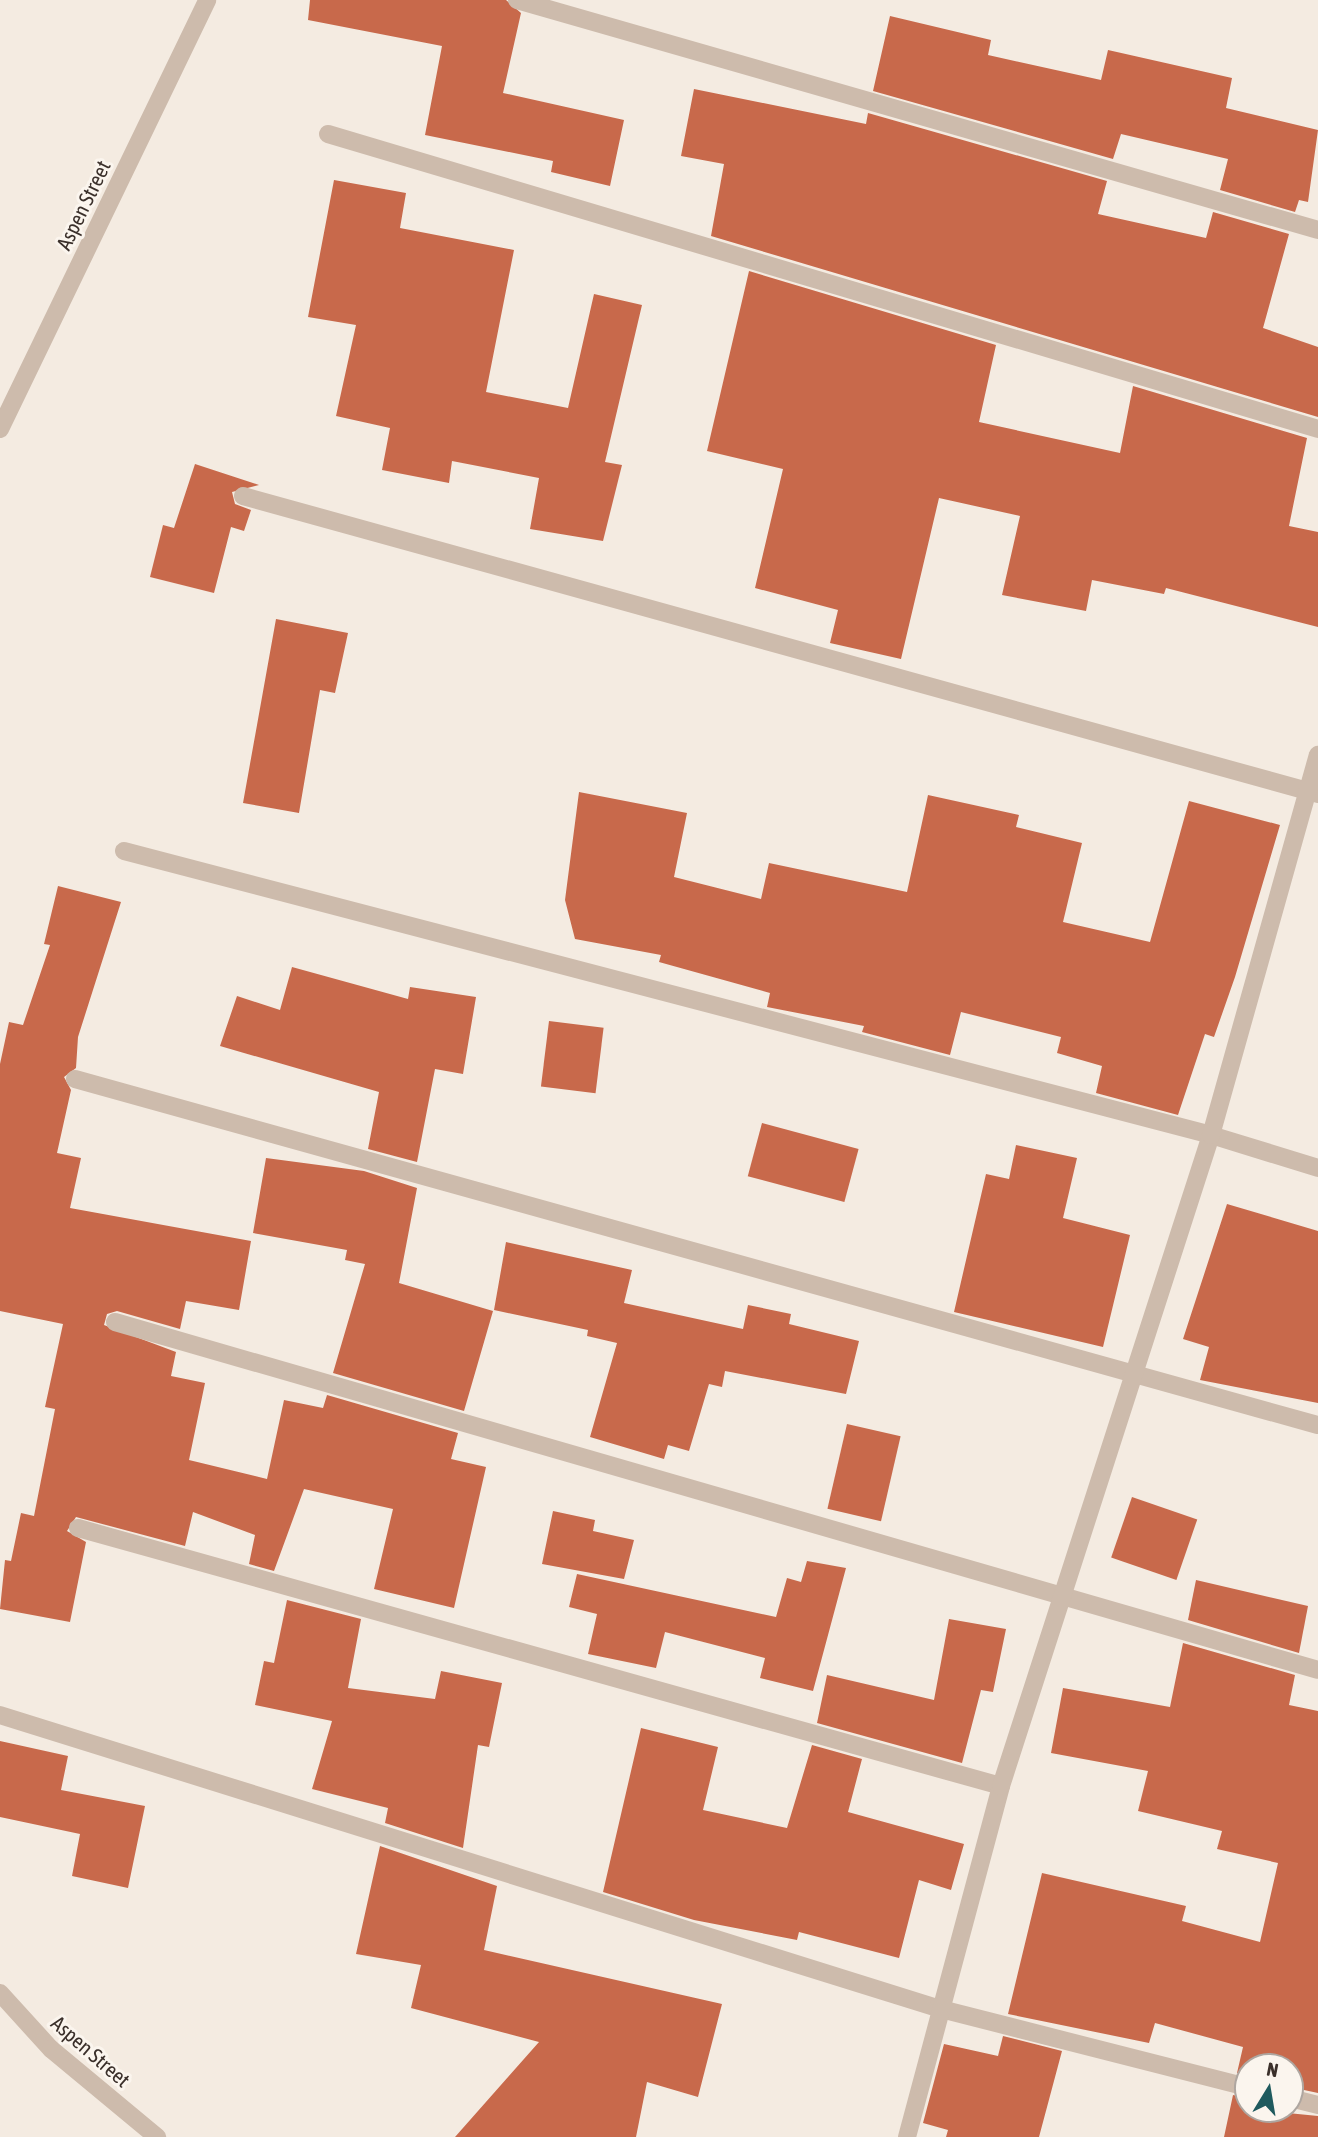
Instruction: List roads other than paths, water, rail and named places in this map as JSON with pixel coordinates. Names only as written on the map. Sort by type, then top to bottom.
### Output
[{"type":"street","name":"Aspen Street","points":[[0,429],[207,0]]},
{"type":"street","points":[[517,0],[1318,230]]},
{"type":"street","points":[[328,134],[1318,429]]},
{"type":"street","points":[[243,496],[1313,792]]},
{"type":"street","points":[[907,2137],[937,2008],[1000,1786],[1060,1594],[1211,1135],[1313,792],[1318,755]]},
{"type":"street","points":[[124,851],[1211,1135],[1318,1168]]},
{"type":"street","points":[[75,1079],[1136,1369],[1318,1425]]},
{"type":"street","points":[[115,1322],[1318,1670]]},
{"type":"street","points":[[78,1528],[1000,1786]]},
{"type":"street","points":[[0,1715],[937,2008],[1234,2083]]},
{"type":"street","name":"Aspen Street","points":[[0,1993],[51,2049],[157,2137]]}]
